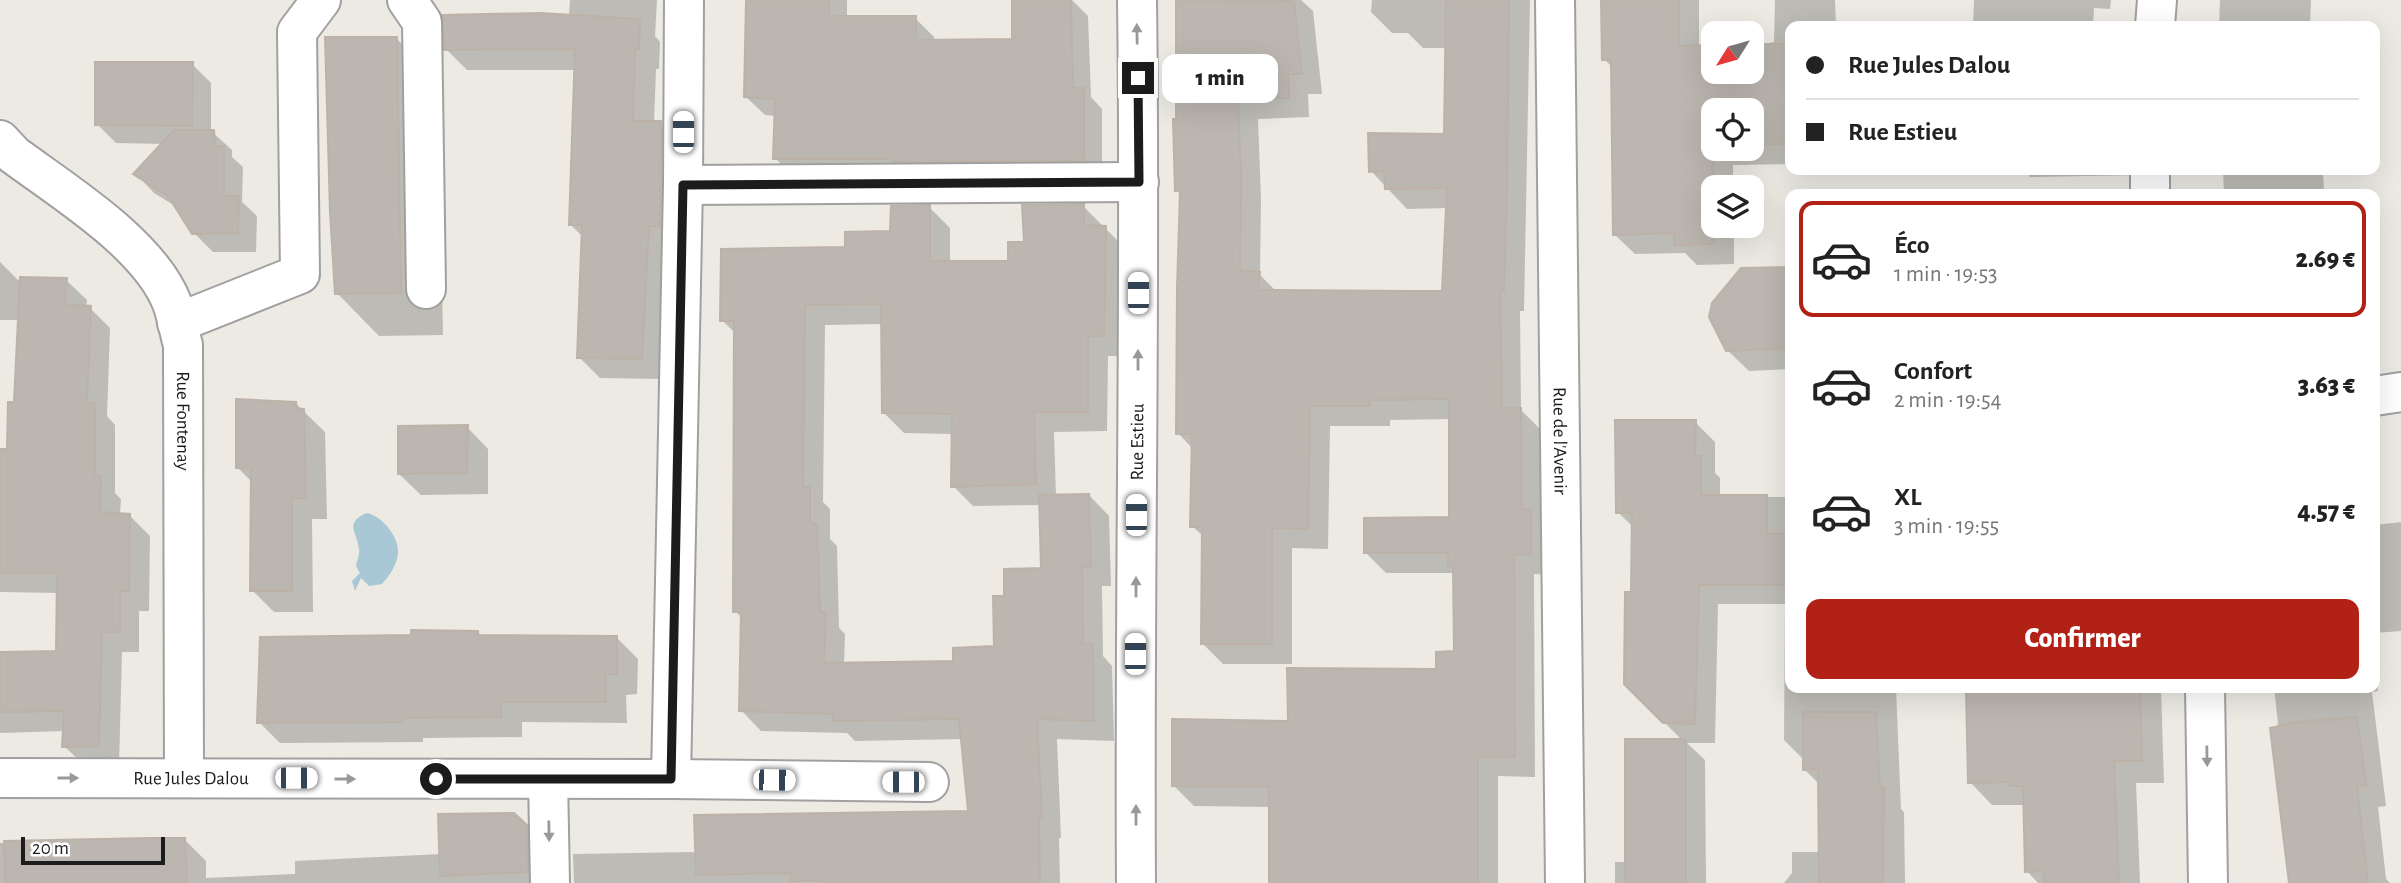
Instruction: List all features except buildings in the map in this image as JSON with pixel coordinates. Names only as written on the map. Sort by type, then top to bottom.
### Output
[{"type":"street","points":[[177,323],[300,274],[297,32],[321,0]]},
{"type":"street","points":[[407,0],[422,22],[426,289]]},
{"type":"street","points":[[671,779],[684,0]]},
{"type":"street","name":"Rue Estieu","points":[[1136,883],[1139,182],[1137,0]]},
{"type":"street","name":"Rue de l'Avenir","points":[[1555,0],[1565,883]]},
{"type":"street","points":[[2155,21],[2157,0]]},
{"type":"street","name":"Rue Fontenay","points":[[0,140],[14,155],[123,238],[150,266],[171,301],[183,345],[184,778]]},
{"type":"street","points":[[683,185],[1139,182]]},
{"type":"street","points":[[2380,395],[2401,392]]},
{"type":"street","points":[[2206,693],[2208,883]]},
{"type":"street","name":"Rue Jules Dalou","points":[[0,778],[929,782]]},
{"type":"street","points":[[548,779],[550,883]]},
{"type":"water","points":[[366,513],[378,518],[389,528],[396,541],[398,554],[392,570],[382,584],[369,586],[361,578],[355,591],[352,581],[360,573],[356,566],[359,551],[354,524]]},
{"type":"route","points":[[436,779],[671,779],[683,185],[1139,182],[1138,78]]}]
